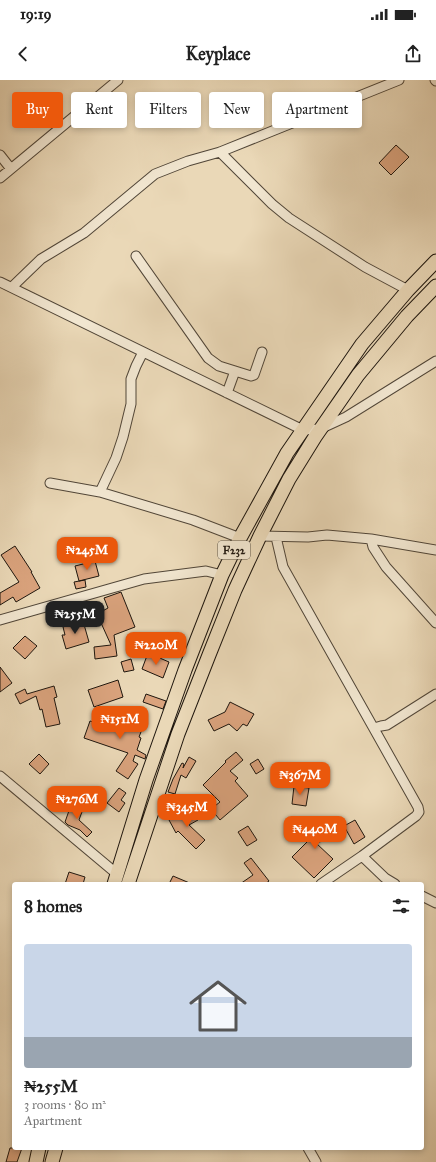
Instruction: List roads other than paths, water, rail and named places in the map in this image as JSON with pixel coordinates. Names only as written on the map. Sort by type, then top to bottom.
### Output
[{"type":"highway","name":"F232","points":[[116,879],[146,780],[185,670],[222,575],[240,538],[287,454],[362,344],[408,290],[436,261]]},
{"type":"highway","name":"F232","points":[[129,882],[178,734],[235,590],[289,479],[320,429],[358,374],[407,316],[436,286]]},
{"type":"highway","points":[[36,1162],[39,1150]]},
{"type":"highway","points":[[52,1162],[55,1150]]},
{"type":"street","points":[[0,178],[118,80]]},
{"type":"street","points":[[12,287],[41,259],[84,233],[155,174],[188,161],[220,152],[399,80]]},
{"type":"street","points":[[220,152],[272,204],[289,218],[365,267],[408,290]]},
{"type":"street","points":[[0,155],[11,169]]},
{"type":"street","points":[[136,256],[208,358],[220,366],[251,376],[254,375],[262,352]]},
{"type":"street","points":[[0,282],[303,430],[320,429],[346,417],[436,360]]},
{"type":"street","points":[[100,492],[116,458],[123,437],[131,404],[131,379],[143,352]]},
{"type":"street","points":[[227,393],[235,371]]},
{"type":"street","points":[[50,483],[100,492],[193,520],[240,538]]},
{"type":"street","points":[[260,536],[327,536],[371,539],[436,550]]},
{"type":"street","points":[[276,537],[283,567],[418,807],[419,812],[416,816],[362,856],[324,882]]},
{"type":"street","points":[[371,539],[373,547],[386,567],[436,623]]},
{"type":"street","points":[[0,620],[144,579],[206,571],[222,575]]},
{"type":"street","points":[[374,728],[387,726],[435,696]]},
{"type":"street","points":[[0,776],[116,879]]},
{"type":"street","points":[[362,856],[385,878],[392,882]]},
{"type":"street","points":[[424,897],[436,903]]},
{"type":"street","points":[[309,1150],[316,1162]]}]
